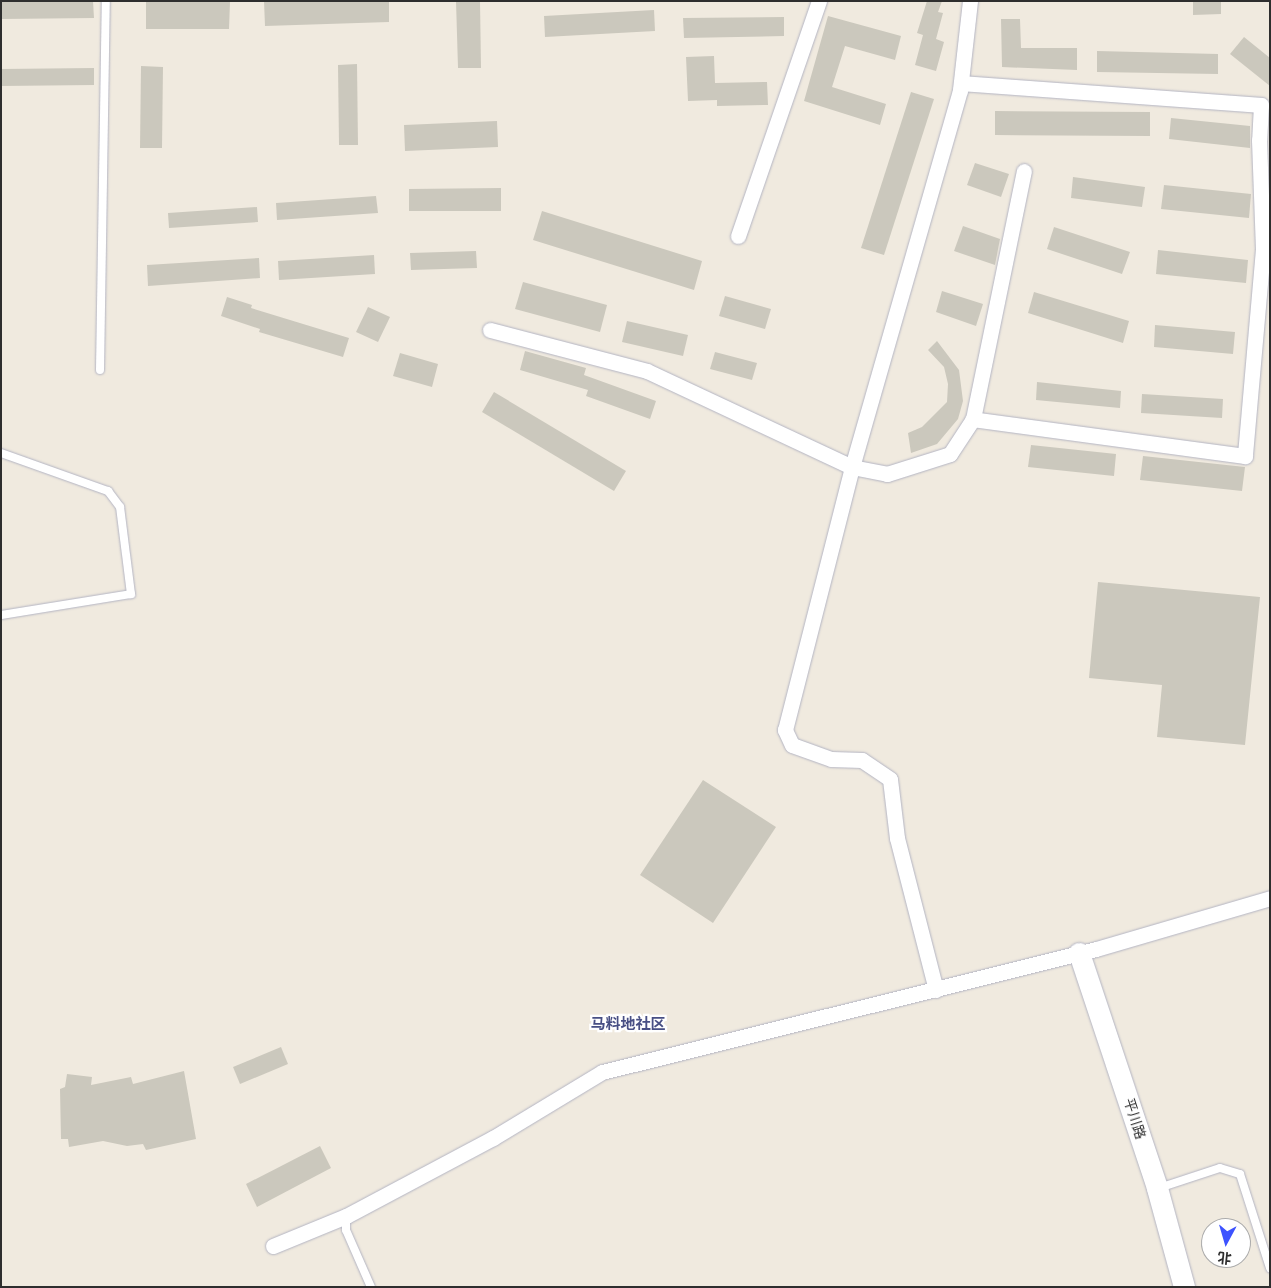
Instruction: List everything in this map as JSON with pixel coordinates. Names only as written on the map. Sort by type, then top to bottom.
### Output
[{"type":"street","points":[[738,236],[819,1]]},
{"type":"street","points":[[936,990],[897,838],[890,779],[862,760],[831,759],[792,744],[785,730],[852,466],[961,83],[970,1]]},
{"type":"street","points":[[961,83],[1261,105],[1259,140],[1263,249],[1245,456],[973,419]]},
{"type":"street","points":[[490,330],[647,371],[852,466],[887,474],[950,454],[973,419],[1024,170]]},
{"type":"street","points":[[273,1246],[346,1216],[493,1138],[602,1072],[1079,953],[1270,898]]},
{"type":"street","name":"平川路","points":[[1079,953],[1157,1188],[1184,1287]]},
{"type":"lane","points":[[100,370],[106,1]]},
{"type":"lane","points":[[1,453],[108,491],[120,507],[131,594],[1,615]]},
{"type":"lane","points":[[1157,1188],[1220,1168],[1240,1174],[1270,1268]]},
{"type":"lane","points":[[346,1216],[346,1230],[371,1287]]},
{"type":"building","points":[[2,1],[93,1],[94,18],[2,19]]},
{"type":"building","points":[[264,1],[389,1],[389,22],[265,26]]},
{"type":"building","points":[[456,1],[480,1],[481,68],[458,68]]},
{"type":"building","points":[[927,1],[942,1],[938,12],[943,13],[936,39],[944,42],[936,71],[915,65],[923,35],[917,33]]},
{"type":"building","points":[[1193,1],[1221,1],[1221,14],[1193,15]]},
{"type":"building","points":[[146,2],[230,2],[229,29],[146,29]]},
{"type":"building","points":[[654,10],[655,31],[545,37],[544,16]]},
{"type":"building","points":[[828,16],[901,36],[895,60],[845,46],[832,87],[886,104],[880,125],[804,101]]},
{"type":"building","points":[[784,17],[784,36],[684,38],[683,18]]},
{"type":"building","points":[[1001,19],[1020,19],[1021,48],[1077,48],[1077,70],[1002,67]]},
{"type":"building","points":[[1244,37],[1270,58],[1270,86],[1230,54]]},
{"type":"building","points":[[1097,51],[1218,54],[1218,74],[1097,72]]},
{"type":"building","points":[[714,56],[715,83],[767,82],[768,105],[717,106],[717,100],[688,101],[686,57]]},
{"type":"building","points":[[357,64],[358,145],[339,145],[338,65]]},
{"type":"building","points":[[141,66],[163,67],[162,148],[140,148]]},
{"type":"building","points":[[94,68],[94,85],[1,86],[1,69]]},
{"type":"building","points":[[911,92],[934,99],[884,255],[861,248]]},
{"type":"building","points":[[995,111],[1150,112],[1150,136],[995,135]]},
{"type":"building","points":[[1171,118],[1250,126],[1250,148],[1169,139]]},
{"type":"building","points":[[497,121],[498,147],[405,151],[404,125]]},
{"type":"building","points":[[975,163],[1009,174],[1001,197],[967,185]]},
{"type":"building","points":[[1073,177],[1145,187],[1142,207],[1071,198]]},
{"type":"building","points":[[1164,185],[1251,194],[1249,218],[1161,209]]},
{"type":"building","points":[[501,188],[501,211],[409,211],[409,189]]},
{"type":"building","points":[[376,196],[378,213],[277,220],[276,203]]},
{"type":"building","points":[[257,207],[258,222],[169,228],[168,213]]},
{"type":"building","points":[[542,211],[702,261],[694,290],[533,240]]},
{"type":"building","points":[[963,226],[1000,239],[995,265],[954,251]]},
{"type":"building","points":[[1054,227],[1130,252],[1122,274],[1047,249]]},
{"type":"building","points":[[1158,250],[1248,260],[1246,283],[1156,274]]},
{"type":"building","points":[[476,251],[477,268],[411,270],[410,253]]},
{"type":"building","points":[[374,255],[375,274],[279,280],[278,261]]},
{"type":"building","points":[[259,258],[260,278],[148,286],[147,265]]},
{"type":"building","points":[[523,282],[607,305],[600,332],[515,309]]},
{"type":"building","points":[[942,291],[983,304],[976,326],[936,312]]},
{"type":"building","points":[[1034,292],[1129,321],[1123,343],[1028,313]]},
{"type":"building","points":[[725,296],[771,309],[765,329],[719,316]]},
{"type":"building","points":[[227,297],[252,305],[251,308],[349,338],[343,357],[259,332],[260,329],[221,316]]},
{"type":"building","points":[[368,307],[390,317],[378,342],[356,332]]},
{"type":"building","points":[[627,321],[688,335],[683,356],[622,342]]},
{"type":"building","points":[[1155,325],[1235,332],[1233,354],[1154,347]]},
{"type":"building","points":[[937,341],[959,370],[963,401],[958,419],[937,444],[911,453],[908,433],[922,427],[947,402],[948,384],[944,367],[928,350]]},
{"type":"building","points":[[525,351],[586,368],[584,375],[656,401],[650,419],[586,396],[588,390],[520,370]]},
{"type":"building","points":[[715,352],[757,363],[752,380],[710,369]]},
{"type":"building","points":[[400,353],[438,364],[432,387],[393,376]]},
{"type":"building","points":[[1037,382],[1121,391],[1120,408],[1036,400]]},
{"type":"building","points":[[494,392],[626,471],[614,491],[482,412]]},
{"type":"building","points":[[1142,394],[1223,399],[1222,418],[1141,413]]},
{"type":"building","points":[[1031,445],[1116,454],[1114,476],[1028,467]]},
{"type":"building","points":[[1143,456],[1245,467],[1242,491],[1140,480]]},
{"type":"building","points":[[1098,582],[1260,597],[1245,745],[1157,737],[1162,685],[1089,678]]},
{"type":"building","points":[[703,780],[776,827],[713,923],[640,875]]},
{"type":"building","points":[[281,1047],[288,1064],[240,1084],[233,1067]]},
{"type":"building","points":[[184,1071],[196,1139],[146,1150],[143,1144],[127,1146],[103,1141],[69,1147],[68,1139],[61,1139],[60,1089],[65,1087],[67,1074],[92,1077],[91,1085],[131,1077],[133,1084]]},
{"type":"building","points":[[320,1146],[331,1168],[257,1207],[246,1184]]},
{"type":"district","name":"马料地社区","points":[[628,1025]]}]
